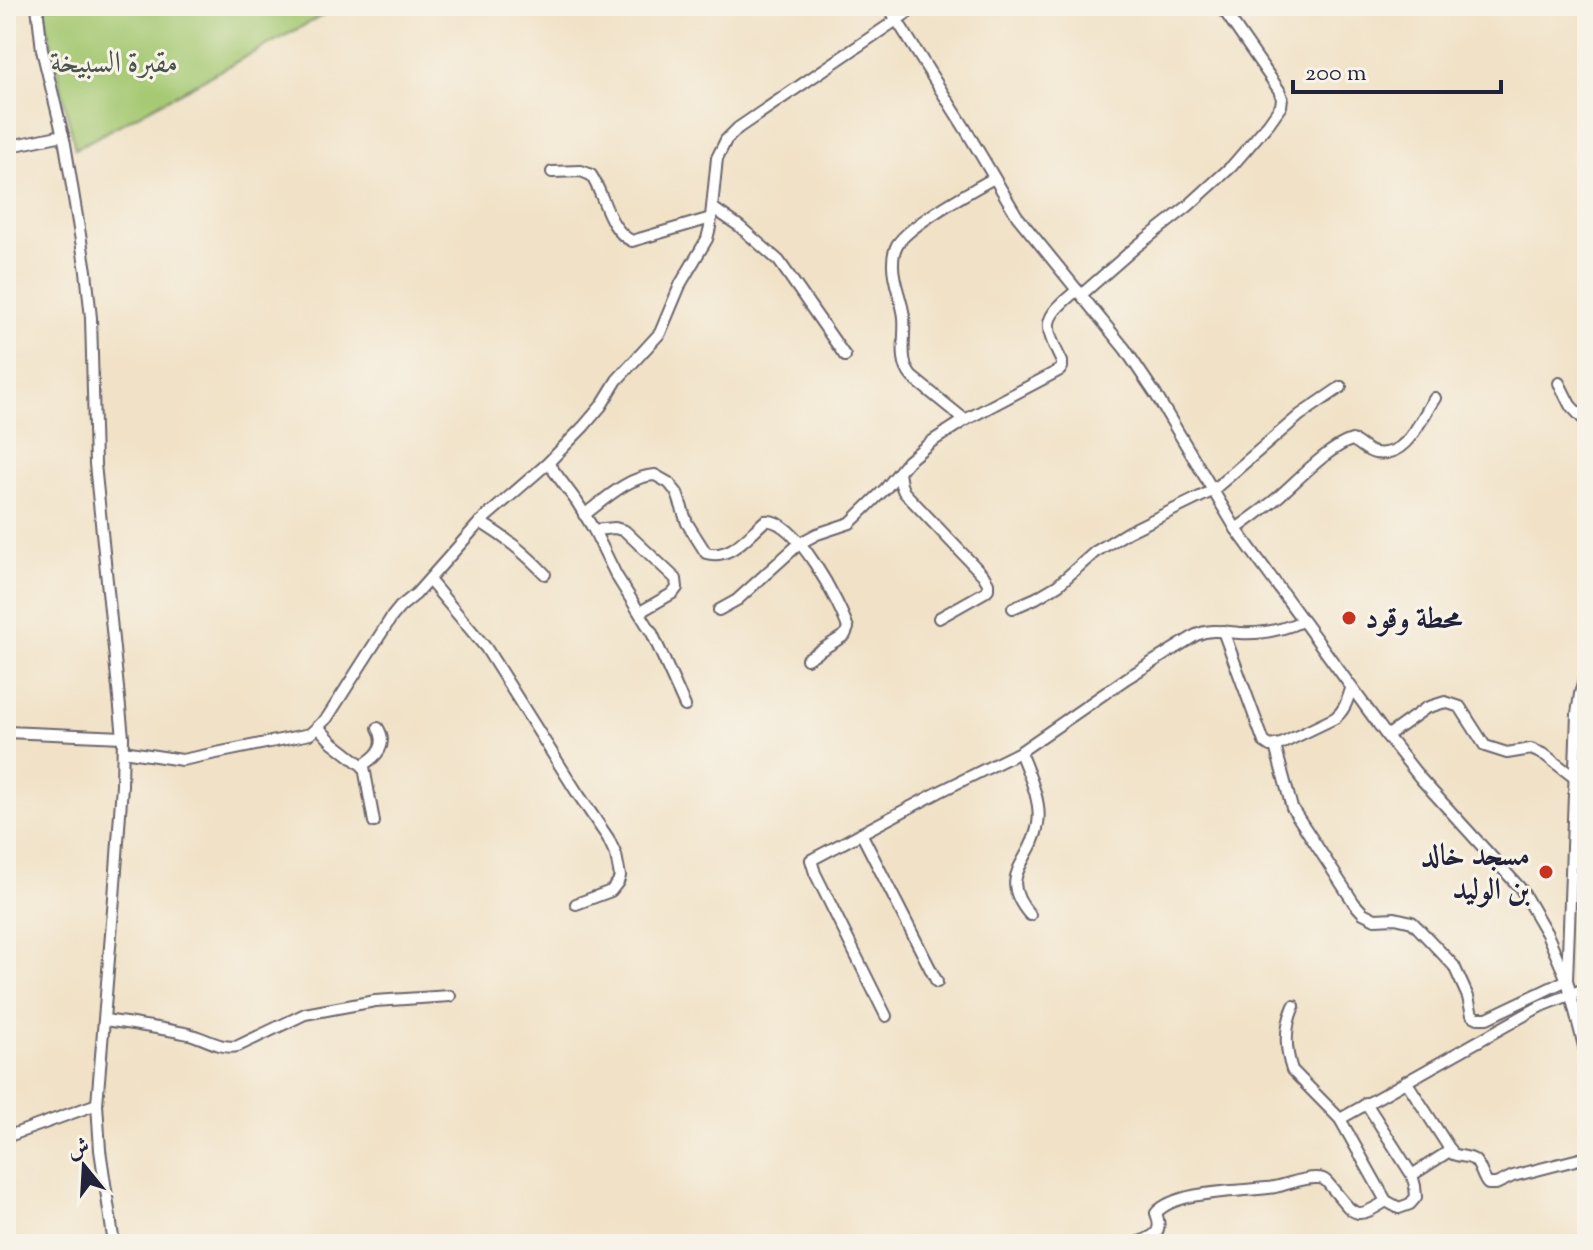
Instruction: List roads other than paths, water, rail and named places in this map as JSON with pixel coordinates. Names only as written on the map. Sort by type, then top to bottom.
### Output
[{"type":"street","points":[[37,6],[42,50],[63,135],[86,271],[91,318],[95,464],[123,737],[97,1104],[101,1162],[114,1244]]},
{"type":"street","points":[[888,6],[1017,216],[1125,349],[1236,529],[1351,689],[1421,779],[1521,889],[1547,934],[1567,980],[1587,1058]]},
{"type":"street","points":[[123,751],[182,760],[310,734],[318,727],[327,718],[391,618],[480,522],[548,463],[594,415],[617,380],[660,333],[689,267],[707,239],[715,170],[726,140],[738,128],[917,6]]},
{"type":"street","points":[[719,610],[737,600],[800,543],[850,523],[918,452],[965,420],[1060,370],[1062,362],[1047,323],[1054,311],[1212,184],[1255,141],[1281,106],[1282,98],[1221,6]]},
{"type":"street","points":[[6,147],[63,135]]},
{"type":"street","points":[[552,172],[581,171],[591,175],[613,221],[625,238],[632,241],[712,213],[739,226],[779,261],[845,356]]},
{"type":"street","points":[[965,420],[907,372],[903,312],[893,260],[897,245],[906,235],[994,178]]},
{"type":"street","points":[[1559,383],[1570,405],[1587,423]]},
{"type":"street","points":[[1013,608],[1058,585],[1095,552],[1128,532],[1212,491],[1300,415],[1341,387]]},
{"type":"street","points":[[1236,529],[1345,442],[1358,442],[1374,453],[1399,448],[1413,434],[1435,398]]},
{"type":"street","points":[[548,463],[594,530],[616,575],[659,647],[685,706]]},
{"type":"street","points":[[899,473],[904,492],[988,583],[985,592],[939,618]]},
{"type":"street","points":[[584,515],[626,485],[655,475],[669,483],[677,493],[687,523],[706,553],[711,555],[738,546],[770,520],[778,523],[800,543],[825,577],[848,628],[845,635],[807,659]]},
{"type":"street","points":[[480,522],[525,553],[545,574]]},
{"type":"street","points":[[594,530],[615,528],[625,531],[676,579],[677,588],[673,593],[640,612]]},
{"type":"street","points":[[429,580],[486,648],[616,855],[620,876],[611,891],[576,904]]},
{"type":"street","points":[[886,1016],[811,860],[1020,752],[1115,686],[1206,630],[1243,633],[1285,629],[1302,621]]},
{"type":"street","points":[[1223,631],[1264,742],[1270,746],[1335,718],[1346,705],[1351,689]]},
{"type":"street","points":[[1567,980],[1577,714],[1587,668]]},
{"type":"street","points":[[1387,736],[1426,708],[1445,702],[1460,707],[1485,746],[1507,753],[1531,749],[1545,755],[1575,778]]},
{"type":"street","points":[[318,727],[362,765],[374,822]]},
{"type":"street","points":[[362,765],[380,750],[383,741],[378,728]]},
{"type":"street","points":[[6,732],[123,737]]},
{"type":"street","points":[[1275,746],[1292,808],[1354,903],[1363,913],[1375,919],[1395,918],[1412,922],[1454,966],[1468,997],[1472,1015],[1487,1018],[1567,980]]},
{"type":"street","points":[[1020,752],[1036,797],[1039,823],[1015,876],[1022,906],[1030,915]]},
{"type":"street","points":[[861,833],[937,982]]},
{"type":"street","points":[[1340,1119],[1539,1007],[1587,988]]},
{"type":"street","points":[[105,1020],[189,1034],[229,1048],[305,1014],[375,1001],[450,996]]},
{"type":"street","points":[[1294,1006],[1287,1022],[1292,1070],[1340,1119],[1386,1201],[1399,1208],[1410,1204],[1416,1197],[1412,1175],[1366,1103]]},
{"type":"street","points":[[1406,1081],[1451,1150],[1476,1162],[1488,1184],[1587,1157]]},
{"type":"street","points":[[6,1137],[97,1104]]},
{"type":"street","points":[[1412,1175],[1451,1150]]},
{"type":"street","points":[[1135,1244],[1159,1229],[1156,1213],[1162,1207],[1188,1197],[1276,1187],[1314,1177],[1328,1182],[1351,1211],[1357,1214],[1386,1201]]},
{"type":"place","name":"محطة وقود","points":[[1349,618]]},
{"type":"place","name":"مسجد خالد بن الوليد","points":[[1546,872]]},
{"type":"park label","name":"مقبرة السبيخة","points":[[114,62]]}]
